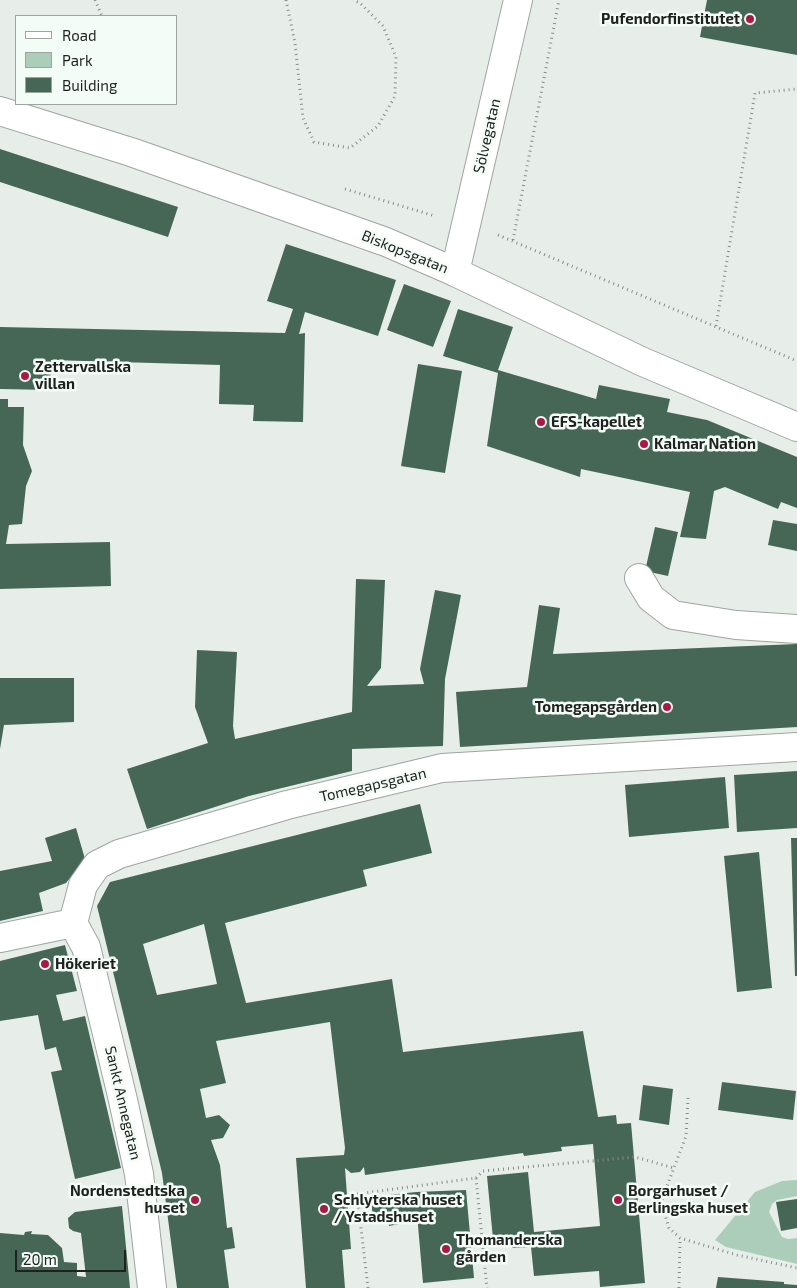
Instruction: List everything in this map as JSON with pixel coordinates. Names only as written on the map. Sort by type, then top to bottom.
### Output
[{"type":"street","name":"Sölvegatan","points":[[455,272],[518,0]]},
{"type":"street","name":"Biskopsgatan","points":[[0,111],[167,165],[386,242],[455,272],[643,362],[797,427]]},
{"type":"street","points":[[639,578],[651,598],[673,615],[736,625],[797,629]]},
{"type":"street","name":"Tomegapsgatan","points":[[73,923],[83,884],[97,865],[120,854],[287,805],[442,768],[797,747]]},
{"type":"street","points":[[0,938],[73,923]]},
{"type":"street","name":"Sankt Annegatan","points":[[73,923],[86,947],[139,1174],[152,1288]]},
{"type":"path","points":[[95,0],[102,15]]},
{"type":"path","points":[[286,0],[294,43],[303,118],[314,142],[350,148],[378,126],[395,96],[396,57],[383,26],[360,3],[353,0]]},
{"type":"path","points":[[559,0],[513,240],[797,361]]},
{"type":"path","points":[[716,326],[755,93],[797,89]]},
{"type":"path","points":[[688,1098],[686,1136],[662,1202],[669,1228],[680,1238],[737,1255],[797,1268]]},
{"type":"path","points":[[368,1288],[357,1194],[476,1178],[483,1171],[635,1157],[674,1168]]},
{"type":"path","points":[[476,1178],[486,1288]]},
{"type":"path","points":[[679,1288],[680,1238]]},
{"type":"green space","points":[[797,1180],[797,1196],[777,1200],[772,1204],[769,1212],[782,1237],[788,1239],[797,1238],[797,1264],[726,1247],[715,1240],[755,1192],[782,1181]]},
{"type":"building","name":"Pufendorfinstitutet","points":[[707,0],[797,0],[797,55],[700,37]]},
{"type":"building","points":[[0,149],[178,207],[168,237],[0,182]]},
{"type":"building","points":[[286,244],[396,280],[378,336],[305,312],[299,334],[305,333],[303,422],[253,421],[254,405],[219,404],[220,365],[51,360],[50,390],[0,389],[0,327],[285,333],[293,309],[267,301]]},
{"type":"building","points":[[404,284],[451,301],[433,347],[387,330]]},
{"type":"building","points":[[458,309],[513,327],[498,370],[596,399],[599,385],[670,399],[667,412],[707,420],[797,457],[797,508],[781,502],[778,509],[725,487],[714,491],[706,539],[680,537],[690,492],[581,469],[580,477],[487,446],[498,373],[443,356]]},
{"type":"building","points":[[418,364],[462,371],[445,473],[401,466]]},
{"type":"building","points":[[0,399],[8,399],[8,407],[24,407],[23,445],[32,471],[26,486],[22,524],[9,525],[6,544],[110,542],[111,586],[0,589]]},
{"type":"building","points":[[773,520],[797,524],[797,551],[768,545]]},
{"type":"building","points":[[655,527],[678,532],[668,576],[645,571]]},
{"type":"building","points":[[356,579],[385,580],[381,668],[367,686],[424,684],[420,669],[435,590],[461,595],[445,679],[443,746],[352,749],[352,771],[249,796],[147,829],[127,769],[208,743],[195,707],[197,650],[237,652],[233,726],[235,739],[352,712]]},
{"type":"building","name":"Tomegapsgården","points":[[539,605],[560,608],[553,654],[797,644],[797,727],[460,747],[456,692],[527,687]]},
{"type":"building","points":[[0,678],[74,678],[74,722],[4,725],[0,749]]},
{"type":"building","points":[[797,771],[797,828],[737,832],[734,775]]},
{"type":"building","points":[[725,777],[729,828],[629,837],[625,785]]},
{"type":"building","points":[[420,804],[432,853],[363,870],[367,886],[225,923],[246,1003],[392,979],[403,1052],[583,1031],[598,1117],[616,1115],[617,1124],[631,1123],[645,1283],[600,1287],[599,1271],[534,1276],[531,1247],[512,1248],[511,1237],[493,1239],[487,1176],[528,1172],[534,1232],[600,1226],[593,1144],[561,1147],[562,1151],[524,1156],[523,1153],[365,1175],[364,1167],[360,1172],[351,1173],[345,1168],[351,1249],[342,1250],[345,1288],[306,1288],[296,1158],[344,1155],[345,1148],[330,1022],[216,1041],[226,1083],[200,1089],[206,1118],[219,1115],[230,1125],[223,1138],[211,1140],[220,1165],[227,1228],[232,1227],[235,1248],[224,1250],[229,1288],[177,1288],[162,1173],[97,906],[110,882]],"holes":[[[204,924],[217,984],[157,995],[143,944]]]},
{"type":"building","points":[[76,828],[85,859],[66,883],[39,893],[43,911],[0,921],[0,871],[52,861],[45,838]]},
{"type":"building","points":[[791,838],[797,838],[797,976],[795,976]]},
{"type":"building","points":[[759,852],[772,988],[737,992],[724,856]]},
{"type":"building","points":[[65,945],[77,991],[56,995],[63,1021],[85,1016],[121,1168],[75,1179],[51,1072],[62,1070],[56,1047],[45,1050],[38,1015],[0,1021],[0,961]]},
{"type":"building","points":[[722,1082],[796,1091],[793,1120],[718,1110]]},
{"type":"building","points":[[643,1085],[673,1089],[669,1125],[639,1120]]},
{"type":"building","name":"Thomanderska gården","points":[[466,1190],[474,1278],[423,1283],[417,1214],[399,1216],[399,1224],[389,1226],[388,1218],[373,1220],[371,1197],[416,1192]]},
{"type":"building","points":[[797,1199],[797,1228],[781,1231],[776,1202]]},
{"type":"building","points":[[122,1206],[130,1288],[0,1288],[0,1233],[24,1235],[25,1232],[32,1231],[31,1234],[48,1235],[62,1248],[64,1262],[77,1263],[77,1276],[86,1277],[81,1233],[69,1228],[68,1218],[75,1212]]},
{"type":"building","points":[[718,1277],[784,1282],[784,1284],[797,1285],[797,1288],[716,1288]]},
{"type":"place","name":"Pufendorfinstitutet","points":[[750,19]]},
{"type":"place","name":"Zettervallska villan","points":[[25,376]]},
{"type":"place","name":"EFS-kapellet","points":[[541,422]]},
{"type":"place","name":"Kalmar Nation","points":[[644,444]]},
{"type":"place","name":"Tomegapsgården","points":[[667,707]]},
{"type":"place","name":"Hökeriet","points":[[45,964]]},
{"type":"place","name":"Nordenstedtska huset","points":[[195,1200]]},
{"type":"place","name":"Borgarhuset / Berlingska huset","points":[[618,1200]]},
{"type":"place","name":"Schlyterska huset / Ystadshuset","points":[[324,1209]]},
{"type":"place","name":"Thomanderska gården","points":[[446,1249]]}]
